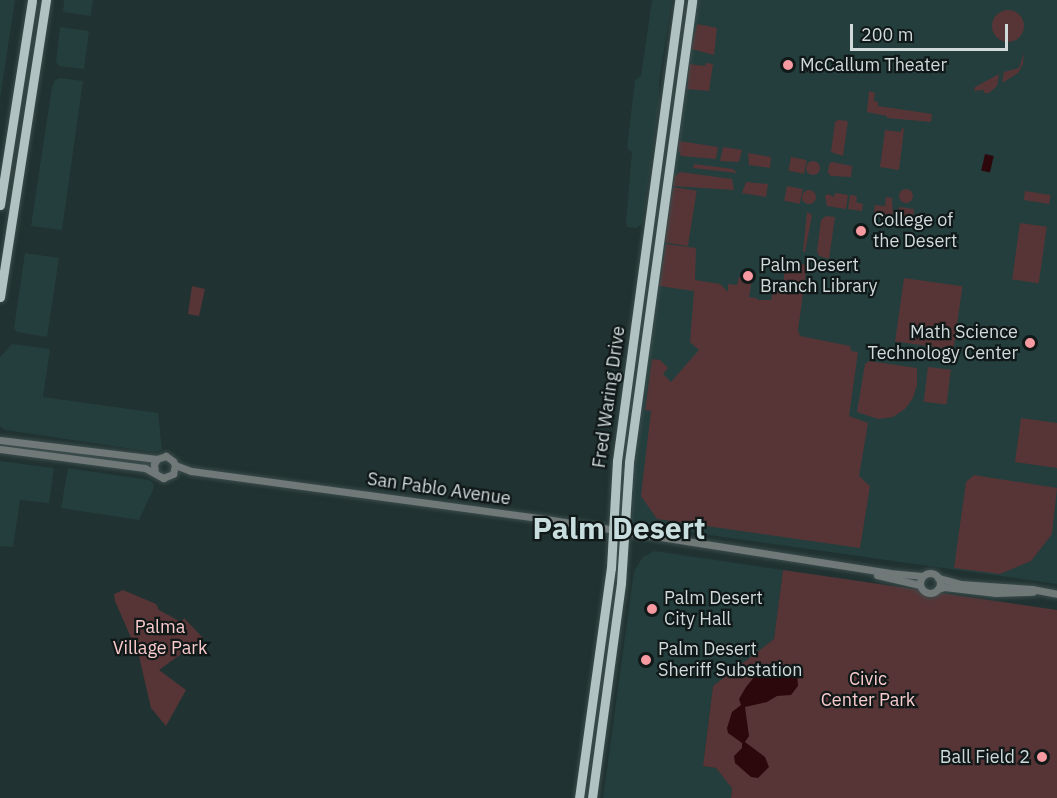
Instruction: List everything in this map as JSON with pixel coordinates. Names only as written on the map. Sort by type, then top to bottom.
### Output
[{"type":"main road","points":[[0,205],[32,0]]},
{"type":"main road","points":[[0,297],[46,0]]},
{"type":"main road","name":"Fred Waring Drive","points":[[579,798],[610,568],[617,461],[679,0]]},
{"type":"main road","name":"Fred Waring Drive","points":[[592,798],[619,598],[629,462],[692,0]]},
{"type":"main road","points":[[29,19],[29,62],[35,69]]},
{"type":"main road","points":[[12,129],[19,134],[13,174],[15,195]]},
{"type":"street","name":"San Pablo Avenue","points":[[0,440],[157,459],[166,456],[176,465],[191,471],[612,529],[922,576]]},
{"type":"street","name":"San Pablo Avenue","points":[[0,449],[145,468],[167,478],[173,474],[191,471]]},
{"type":"street","points":[[155,473],[154,464],[157,459]]},
{"type":"street","points":[[173,474],[176,465]]},
{"type":"street","name":"San Pablo Avenue","points":[[860,568],[920,585]]},
{"type":"street","points":[[1038,591],[996,593],[944,587],[930,593],[920,585],[922,576],[931,573],[938,578],[960,584],[1002,586],[1038,591],[1057,594]]},
{"type":"street","points":[[938,578],[938,589]]},
{"type":"shaded area","points":[[0,0],[15,0],[0,99]]},
{"type":"shaded area","points":[[64,0],[93,0],[91,16],[63,12]]},
{"type":"shaded area","points":[[652,0],[672,0],[659,81],[659,103],[642,224],[637,228],[627,227],[626,223],[632,152],[627,148],[635,80],[641,76]]},
{"type":"shaded area","name":"College of the Desert","points":[[696,0],[1057,0],[1057,584],[631,524],[633,461]]},
{"type":"shaded area","points":[[60,27],[89,31],[84,69],[59,66],[56,62]]},
{"type":"shaded area","points":[[60,78],[83,81],[62,230],[31,226],[52,87],[55,80]]},
{"type":"shaded area","points":[[985,154],[994,156],[990,173],[981,171]]},
{"type":"shaded area","points":[[25,253],[59,258],[47,337],[17,332],[14,328]]},
{"type":"shaded area","points":[[12,344],[50,349],[43,397],[158,413],[162,450],[153,452],[5,430],[0,426],[0,357]]},
{"type":"shaded area","points":[[0,461],[54,468],[49,503],[20,500],[13,547],[0,546]]},
{"type":"shaded area","points":[[68,468],[149,480],[154,484],[153,490],[139,520],[61,508]]},
{"type":"shaded area","points":[[654,551],[783,570],[774,639],[713,686],[703,766],[716,768],[732,788],[731,798],[603,798],[634,571],[643,557]]},
{"type":"shaded area","points":[[771,667],[788,668],[797,672],[798,686],[791,695],[777,696],[767,702],[745,707],[749,736],[745,742],[765,757],[769,767],[758,778],[751,777],[735,763],[734,756],[742,748],[742,743],[728,733],[727,728],[732,712],[741,705],[739,699],[746,687],[759,671]]},
{"type":"green space","points":[[1008,10],[1019,15],[1024,26],[1019,37],[1008,42],[997,37],[992,26],[997,15]]},
{"type":"green space","points":[[697,24],[717,28],[714,55],[691,49]]},
{"type":"green space","points":[[1024,53],[1023,64],[1018,73],[1002,83],[1004,72],[1019,68]]},
{"type":"green space","points":[[706,63],[713,64],[709,91],[687,89],[689,64],[705,66]]},
{"type":"green space","points":[[999,74],[997,86],[989,93],[984,93],[984,90],[974,91],[975,87]]},
{"type":"green space","points":[[869,91],[875,93],[874,101],[878,102],[878,106],[932,114],[931,122],[887,118],[887,116],[867,112]]},
{"type":"green space","points":[[848,121],[843,156],[831,152],[835,122]]},
{"type":"green space","points":[[902,128],[904,129],[899,170],[880,167],[885,130],[901,132]]},
{"type":"green space","points":[[679,141],[718,147],[716,159],[681,156],[678,149]]},
{"type":"green space","points":[[723,147],[742,150],[739,162],[720,161]]},
{"type":"green space","points":[[748,153],[771,157],[770,168],[749,165]]},
{"type":"green space","points":[[791,157],[807,160],[804,174],[788,171]]},
{"type":"green space","points":[[810,161],[816,161],[820,168],[816,175],[810,175],[806,171],[806,165]]},
{"type":"green space","points":[[832,162],[852,166],[851,177],[831,176],[828,173],[829,164]]},
{"type":"green space","points":[[694,164],[733,169],[737,173],[693,168]]},
{"type":"green space","points":[[680,172],[732,179],[734,190],[673,186],[674,177]]},
{"type":"green space","points":[[746,182],[768,184],[766,197],[742,193]]},
{"type":"green space","points":[[787,186],[803,189],[800,204],[784,201]]},
{"type":"green space","points":[[673,187],[697,191],[688,246],[664,242]]},
{"type":"green space","points":[[906,189],[911,191],[913,196],[911,201],[906,203],[901,201],[899,196],[901,191]]},
{"type":"green space","points":[[806,190],[812,190],[816,197],[812,204],[806,204],[802,200],[802,194]]},
{"type":"green space","points":[[1025,191],[1051,195],[1049,204],[1024,200]]},
{"type":"green space","points":[[835,193],[848,195],[846,209],[827,206],[825,196],[828,194],[834,197]]},
{"type":"green space","points":[[850,195],[857,196],[856,202],[863,204],[862,211],[848,209]]},
{"type":"green space","points":[[886,197],[892,198],[893,215],[874,213],[875,205],[885,206]]},
{"type":"green space","points":[[899,207],[914,209],[913,218],[897,215]]},
{"type":"green space","points":[[807,212],[812,215],[805,252],[803,252]]},
{"type":"green space","points":[[826,216],[835,217],[829,259],[819,256],[817,251],[821,220]]},
{"type":"green space","points":[[1020,223],[1047,227],[1039,283],[1012,279]]},
{"type":"green space","points":[[666,244],[696,248],[695,280],[720,284],[728,292],[728,284],[737,285],[739,277],[752,279],[749,297],[757,298],[757,300],[771,300],[773,290],[783,291],[785,262],[807,265],[798,330],[800,336],[850,346],[851,351],[858,352],[849,416],[868,423],[859,476],[870,486],[860,548],[657,519],[641,496],[651,411],[645,410],[652,359],[660,360],[668,368],[663,374],[671,382],[699,350],[690,342],[694,291],[659,286]]},
{"type":"green space","points":[[904,278],[962,286],[954,350],[895,341]]},
{"type":"green space","points":[[192,286],[205,289],[199,316],[188,314]]},
{"type":"green space","points":[[869,361],[917,368],[917,385],[913,398],[905,409],[893,417],[878,419],[857,412],[865,364]]},
{"type":"green space","points":[[928,367],[951,370],[947,405],[924,402]]},
{"type":"green space","points":[[1021,418],[1057,423],[1057,468],[1015,462]]},
{"type":"green space","points":[[974,475],[1057,488],[1052,534],[1031,561],[1000,574],[954,568],[966,482]]},
{"type":"green space","name":"Civic Center Park","points":[[783,570],[1057,610],[1057,798],[731,798],[732,788],[716,768],[703,766],[713,686],[774,639]]},
{"type":"green space","name":"Palma Village Park","points":[[123,590],[156,604],[159,610],[181,622],[184,618],[203,638],[159,670],[186,690],[166,726],[151,708],[139,656],[115,601],[114,594]]},
{"type":"place","name":"McCallum Theater","points":[[788,65]]},
{"type":"place","name":"College of the Desert","points":[[861,231]]},
{"type":"place","name":"Palm Desert Branch Library","points":[[748,276]]},
{"type":"place","name":"Math Science Technology Center","points":[[1030,343]]},
{"type":"place","name":"Palm Desert City Hall","points":[[652,609]]},
{"type":"place","name":"Palm Desert Sheriff Substation","points":[[646,660]]},
{"type":"place","name":"Ball Field 2","points":[[1042,757]]},
{"type":"district","name":"Palm Desert","points":[[619,528]]}]
